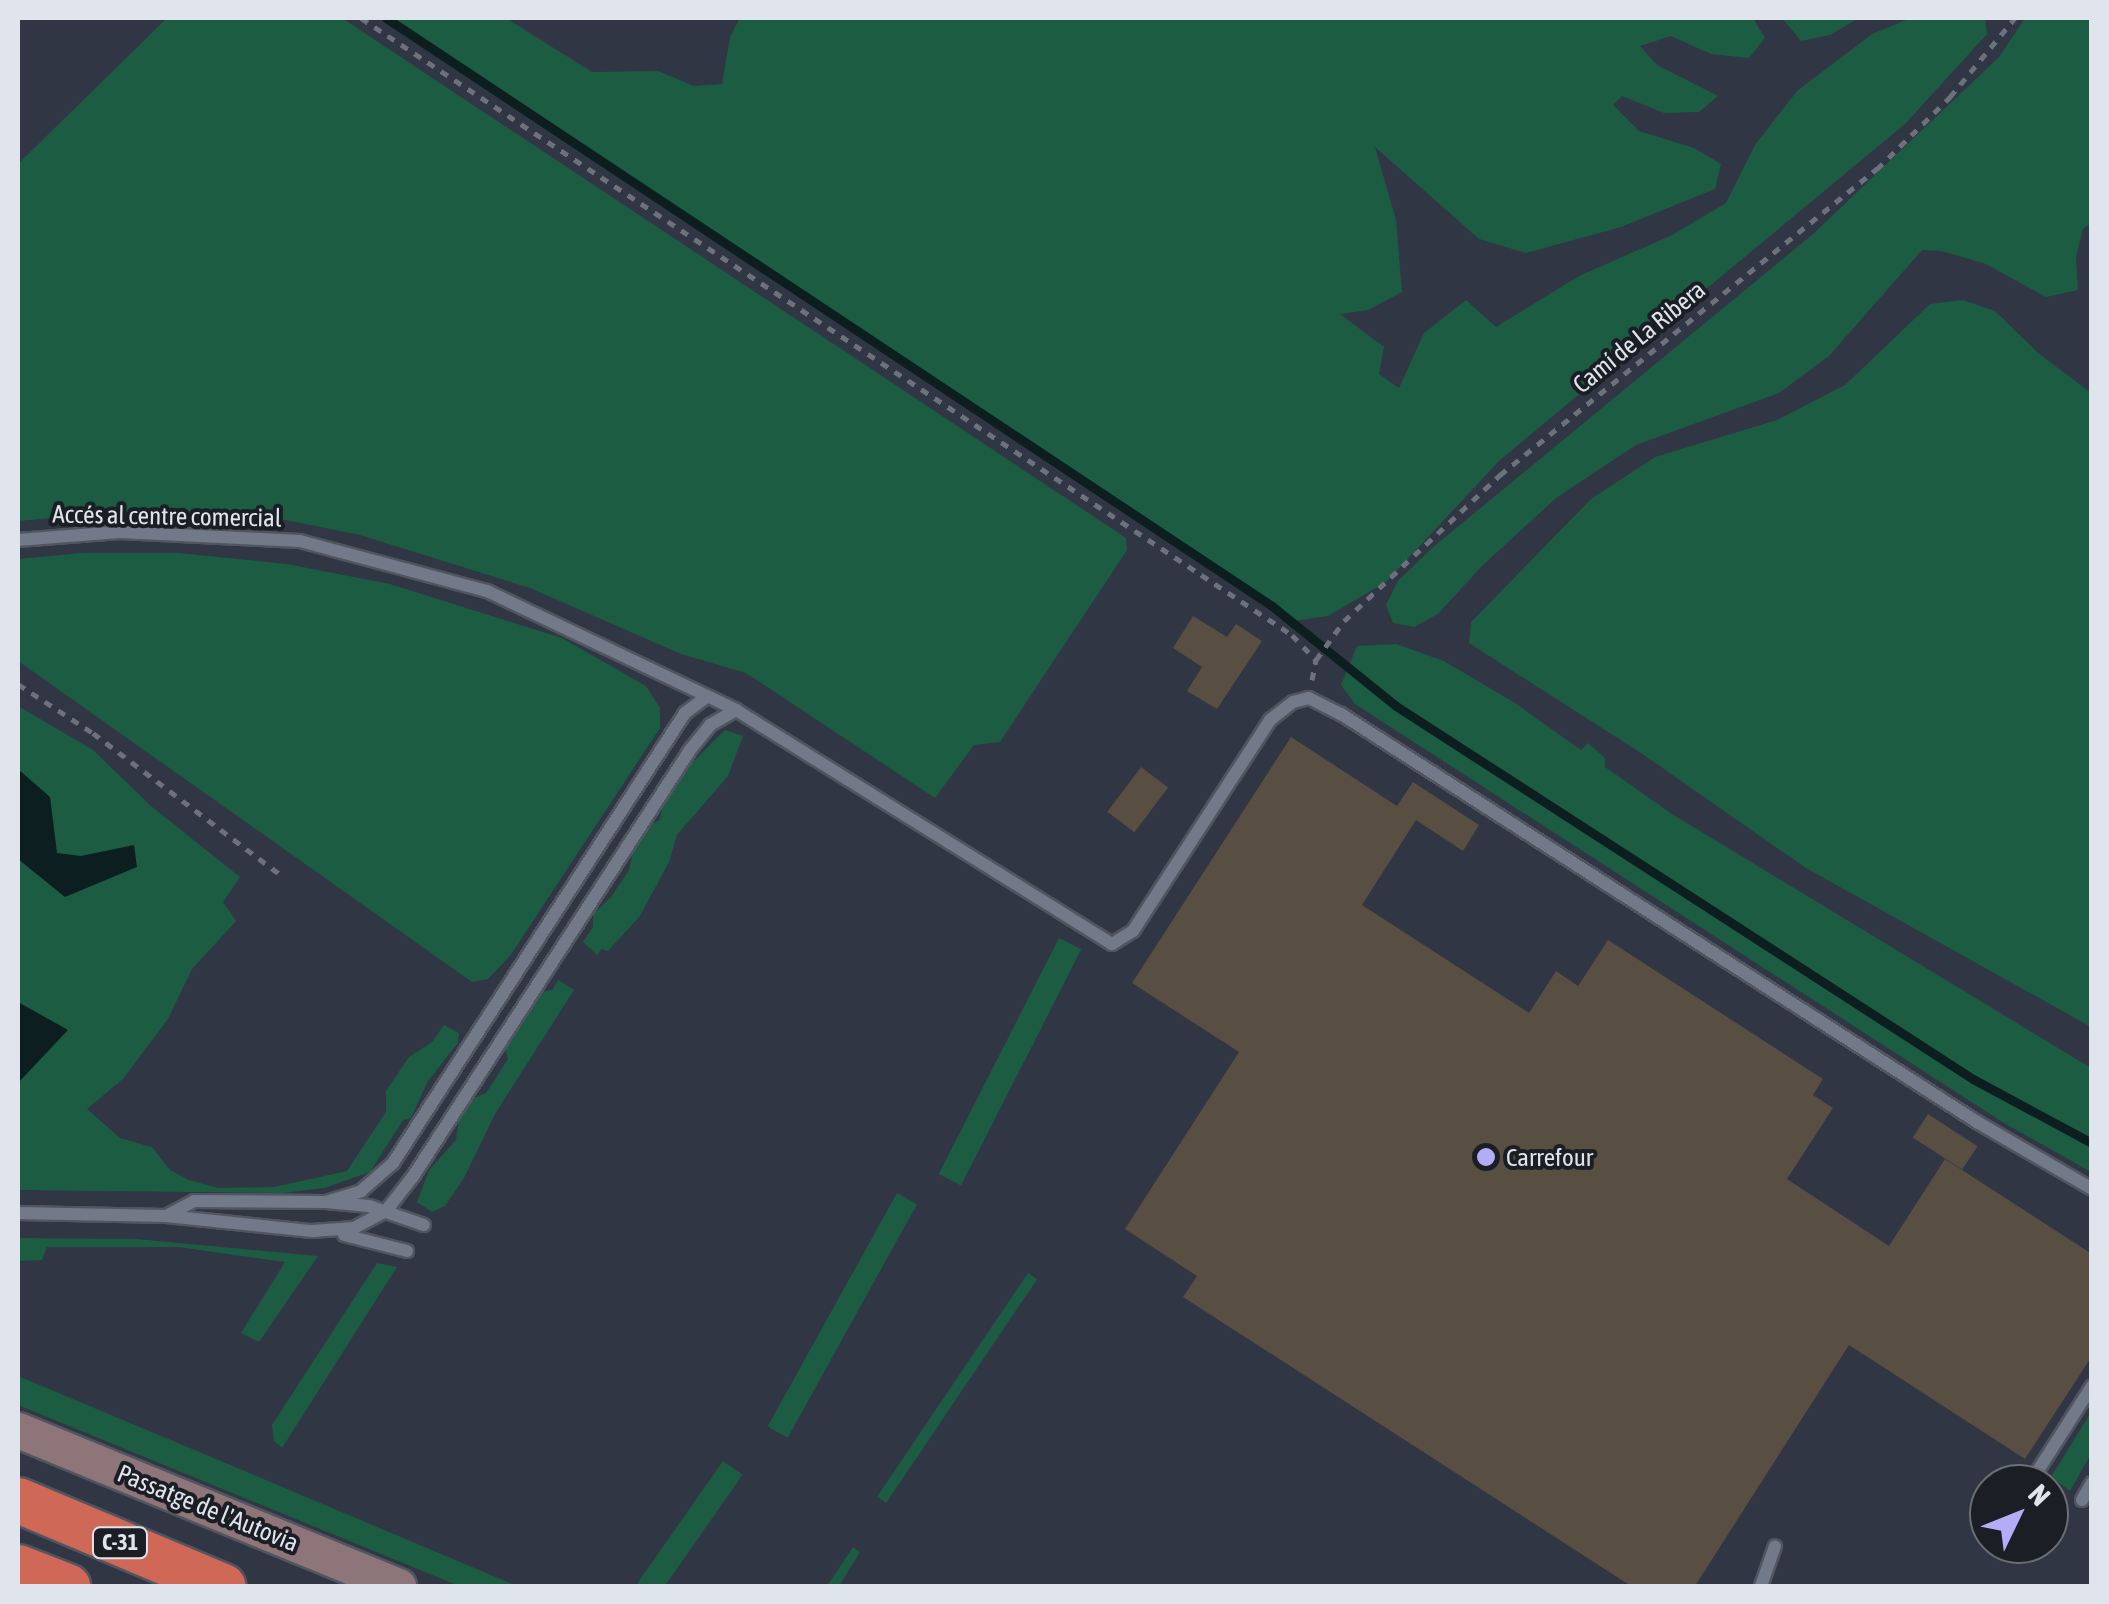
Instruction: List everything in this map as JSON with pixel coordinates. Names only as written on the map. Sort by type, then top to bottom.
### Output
[{"type":"highway","name":"C-31","points":[[18,1500],[223,1586]]},
{"type":"highway","name":"C-31","points":[[18,1567],[67,1586]]},
{"type":"street","name":"Passatge de l'Autovia","points":[[18,1430],[398,1586]]},
{"type":"lane","name":"Accés al centre comercial","points":[[18,540],[120,532],[300,541],[487,591],[622,652],[705,698],[736,710],[1112,944],[1132,931],[1270,720],[1292,702],[1309,698]]},
{"type":"lane","points":[[326,1202],[362,1191],[393,1163],[685,712],[705,698]]},
{"type":"lane","points":[[1309,698],[1341,714],[1977,1122],[2092,1189]]},
{"type":"lane","points":[[312,1231],[354,1228],[386,1210],[414,1174],[690,750],[710,725],[736,710]]},
{"type":"lane","points":[[166,1216],[194,1201],[326,1202],[386,1210],[424,1226]]},
{"type":"lane","points":[[18,1213],[166,1216],[364,1237],[407,1251]]},
{"type":"lane","points":[[2043,1464],[2092,1386]]},
{"type":"lane","points":[[2082,1500],[2092,1483]]},
{"type":"lane","points":[[1760,1586],[1775,1546]]},
{"type":"path","points":[[360,18],[1292,635],[1316,660]]},
{"type":"path","name":"Camí de La Ribera","points":[[1309,698],[1316,660],[1344,621],[1500,475],[1878,169],[1950,97],[2014,18]]},
{"type":"path","points":[[18,684],[92,733],[281,875]]},
{"type":"green space","points":[[167,18],[342,18],[1126,538],[1127,550],[1000,742],[974,745],[935,798],[746,673],[681,654],[530,588],[360,535],[266,516],[175,522],[156,512],[117,512],[18,521],[18,164]]},
{"type":"green space","points":[[386,18],[506,18],[592,72],[658,71],[694,86],[722,84],[730,37],[740,18],[1753,18],[1765,38],[1749,58],[1711,54],[1671,36],[1640,46],[1657,65],[1718,96],[1699,112],[1664,113],[1622,96],[1613,105],[1639,131],[1694,148],[1721,164],[1715,189],[1621,227],[1526,253],[1479,239],[1375,147],[1396,220],[1402,292],[1368,310],[1340,314],[1384,347],[1379,374],[1399,388],[1424,333],[1466,300],[1496,327],[1579,276],[1672,235],[1726,203],[1755,145],[1797,91],[1872,34],[1911,18],[1985,18],[1987,34],[1905,124],[1500,460],[1386,582],[1328,616],[1294,621]]},
{"type":"green space","points":[[1782,18],[1859,18],[1830,35],[1801,41]]},
{"type":"green space","points":[[2025,18],[2091,18],[2091,223],[2083,229],[2076,257],[2078,290],[2046,297],[1986,264],[1942,251],[1922,250],[1829,356],[1779,393],[1636,445],[1556,498],[1481,567],[1438,614],[1414,627],[1393,623],[1386,605],[1398,581],[1432,548],[1813,234],[1999,57]]},
{"type":"green space","points":[[1963,300],[1995,311],[2038,353],[2091,393],[2091,1027],[1806,868],[1641,753],[1469,643],[1471,622],[1591,499],[1655,457],[1777,420],[1845,385],[1930,304]]},
{"type":"green space","points":[[81,553],[178,553],[287,564],[390,584],[562,638],[646,686],[660,708],[660,728],[510,956],[488,979],[472,982],[18,661],[18,559]]},
{"type":"green space","points":[[1396,644],[1444,661],[1515,703],[1581,750],[1588,743],[1605,758],[1605,767],[1672,814],[2091,1068],[2091,1172],[2004,1123],[1355,704],[1341,685],[1357,646]]},
{"type":"green space","points":[[18,706],[93,750],[151,806],[240,877],[223,902],[236,921],[192,969],[168,1019],[123,1079],[87,1109],[120,1138],[152,1147],[170,1170],[189,1180],[218,1188],[274,1187],[347,1171],[386,1112],[386,1091],[409,1057],[432,1042],[444,1025],[459,1033],[458,1043],[428,1081],[411,1118],[403,1120],[370,1172],[324,1188],[283,1193],[18,1190]]},
{"type":"green space","points":[[725,730],[743,736],[728,776],[677,835],[669,862],[640,916],[608,951],[602,949],[597,955],[583,942],[593,927],[593,914],[611,897],[629,870],[638,830],[660,820],[664,790]]},
{"type":"green space","points":[[1059,938],[1081,949],[961,1185],[939,1174]]},
{"type":"green space","points":[[558,980],[574,990],[495,1114],[464,1178],[445,1206],[432,1212],[417,1202],[429,1170],[456,1140],[461,1103],[486,1093],[508,1059],[502,1040],[532,993],[552,990]]},
{"type":"green space","points":[[897,1193],[917,1204],[788,1438],[768,1427]]},
{"type":"green space","points":[[18,1238],[136,1239],[318,1256],[259,1342],[241,1333],[285,1262],[178,1247],[47,1247],[42,1260],[18,1261]]},
{"type":"green space","points":[[377,1263],[397,1267],[282,1448],[274,1441],[272,1425]]},
{"type":"green space","points":[[1028,1273],[1037,1279],[886,1503],[877,1497]]},
{"type":"green space","points":[[18,1376],[517,1586],[459,1586],[18,1405]]},
{"type":"green space","points":[[2091,1412],[2091,1454],[2070,1491],[2069,1464],[2059,1464]]},
{"type":"green space","points":[[723,1461],[743,1475],[665,1586],[638,1583]]},
{"type":"green space","points":[[853,1547],[860,1552],[839,1586],[827,1586]]},
{"type":"shaded area","points":[[18,769],[50,797],[57,853],[81,856],[134,845],[137,867],[65,897],[18,859]]},
{"type":"shaded area","points":[[18,1002],[68,1030],[18,1083]]},
{"type":"building","points":[[1193,616],[1227,637],[1236,624],[1262,641],[1217,709],[1187,691],[1202,667],[1173,648]]},
{"type":"building","name":"Carrefour","points":[[1291,737],[1397,806],[1413,782],[1479,825],[1463,851],[1416,820],[1362,905],[1529,1013],[1556,971],[1578,986],[1608,940],[1823,1079],[1813,1095],[1833,1108],[1787,1179],[1889,1246],[1945,1159],[2092,1254],[2092,1356],[2025,1459],[1849,1345],[1695,1586],[1631,1586],[1183,1297],[1197,1276],[1125,1229],[1239,1052],[1132,983]]},
{"type":"building","points":[[1141,767],[1168,787],[1134,832],[1107,812]]},
{"type":"building","points":[[1928,1114],[1977,1146],[1962,1170],[1913,1137]]},
{"type":"waterway","points":[[386,18],[1272,606],[1396,706],[1973,1079],[2092,1143]]},
{"type":"place","name":"Carrefour","points":[[1486,1157]]}]
